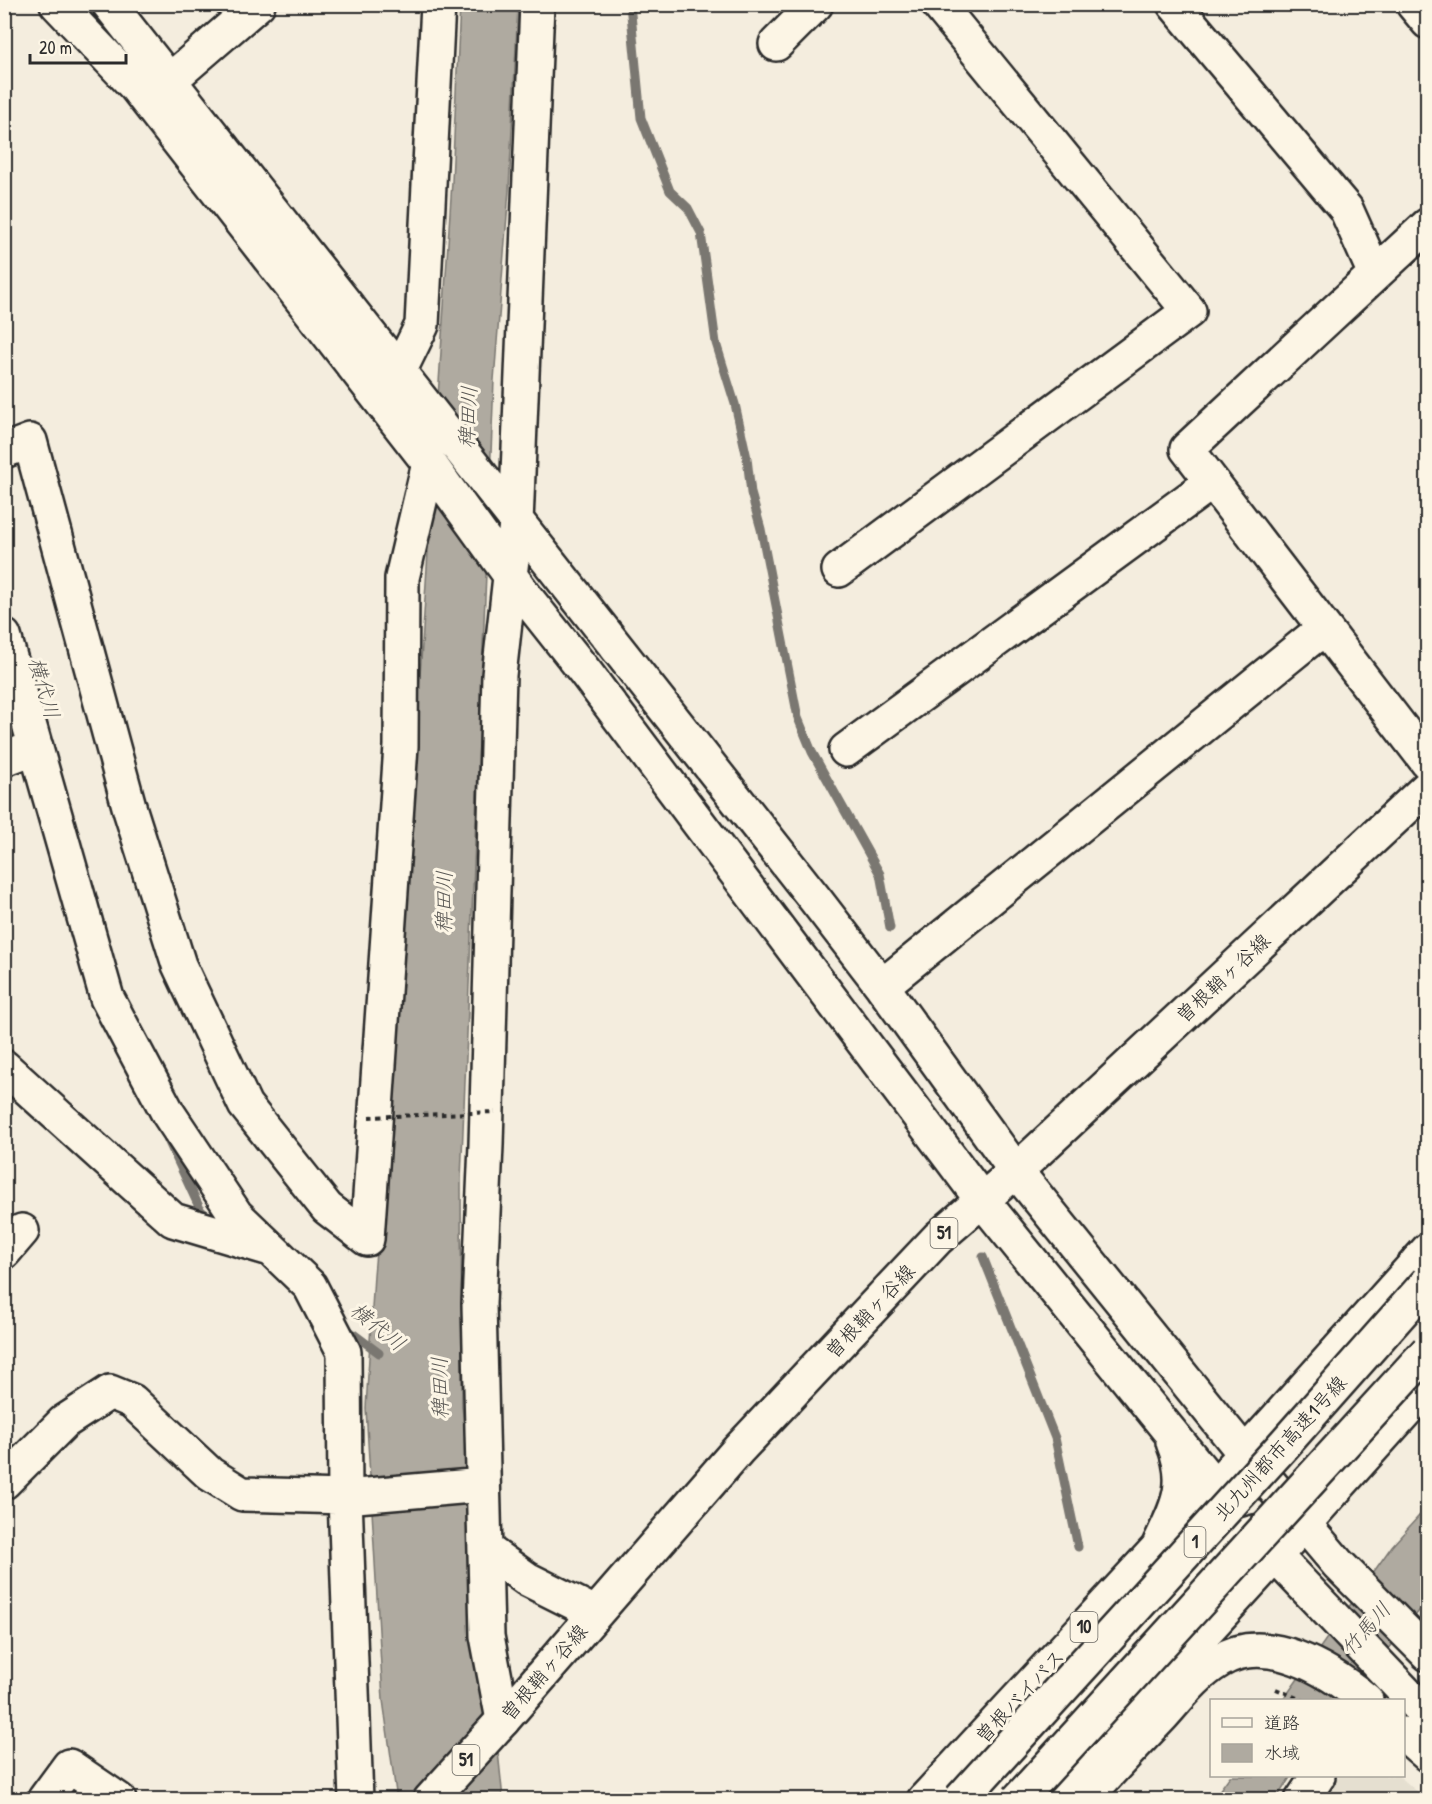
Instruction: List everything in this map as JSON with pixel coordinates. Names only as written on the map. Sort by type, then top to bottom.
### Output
[{"type":"main road","points":[[57,4],[136,87],[422,455],[510,576],[586,673],[982,1200],[1251,1531],[1291,1538],[1316,1546],[1338,1564],[1420,1644]]},
{"type":"main road","points":[[109,4],[882,986],[1016,1171],[1245,1454],[1339,1621],[1428,1716]]},
{"type":"main road","points":[[169,81],[258,4]]},
{"type":"main road","points":[[399,372],[422,325],[438,4]]},
{"type":"main road","points":[[503,1720],[487,1636],[479,1304],[486,1145],[499,675],[516,523],[537,4]]},
{"type":"main road","points":[[839,570],[1189,311],[938,4]]},
{"type":"main road","points":[[1174,4],[1346,209],[1375,274]]},
{"type":"main road","points":[[1413,4],[1428,22]]},
{"type":"main road","points":[[1428,225],[1187,449],[1428,763]]},
{"type":"main road","points":[[4,451],[30,441],[129,810],[178,965],[245,1105],[327,1208],[368,1239],[401,746],[402,578],[422,455]]},
{"type":"main road","points":[[846,750],[1212,482]]},
{"type":"main road","points":[[882,986],[1324,628]]},
{"type":"main road","points":[[4,636],[107,998],[168,1113],[236,1215],[310,1286],[344,1352],[352,1496],[356,1800]]},
{"type":"main road","points":[[4,759],[36,747]]},
{"type":"main road","name":"曽根鞘ヶ谷線","points":[[430,1800],[746,1442],[938,1238],[1016,1171],[1428,787]]},
{"type":"main road","points":[[4,1067],[173,1220],[272,1249]]},
{"type":"main road","name":"曽根バイパス","points":[[924,1800],[1425,1262]]},
{"type":"main road","name":"北九州都市高速1号線","points":[[960,1800],[1280,1449],[1425,1262]]},
{"type":"main road","name":"1","points":[[1018,1800],[1428,1351]]},
{"type":"main road","points":[[4,1482],[64,1422],[110,1392],[132,1401],[210,1474],[242,1494],[352,1496],[483,1485]]},
{"type":"main road","points":[[1051,1800],[1421,1393]]},
{"type":"main road","points":[[1158,1548],[1178,1500],[1183,1480],[1179,1458],[1168,1430]]},
{"type":"main road","name":"10","points":[[988,1800],[1221,1550],[1233,1539],[1251,1531]]},
{"type":"main road","points":[[485,1549],[527,1579],[595,1613]]},
{"type":"main road","points":[[1084,1800],[1195,1680],[1220,1660],[1240,1653],[1263,1652],[1304,1659],[1360,1696]]},
{"type":"main road","points":[[1405,1735],[1428,1755]]},
{"type":"main road","points":[[44,1800],[69,1766],[119,1800]]},
{"type":"main road","points":[[1302,1800],[1317,1777]]},
{"type":"path","points":[[369,1117],[495,1112]]},
{"type":"path","points":[[1278,1690],[1298,1699]]},
{"type":"shaded area","points":[[1337,1777],[1400,1777],[1426,1799],[1322,1800]]},
{"type":"water","name":"稗田川","points":[[460,5],[518,5],[509,190],[494,380],[461,1179],[462,1406],[503,1799],[397,1800],[383,1700],[366,1408],[374,1275],[402,954],[452,182]]},
{"type":"water","name":"竹馬川","points":[[1427,1507],[1427,1601],[1349,1699],[1284,1699],[1392,1546]]},
{"type":"water","points":[[1229,1777],[1290,1777],[1276,1799],[1213,1799]]},
{"type":"waterway","points":[[630,4],[641,118],[670,191],[688,208],[701,233],[716,343],[735,404],[747,458],[751,493],[761,529],[798,718],[812,752],[880,874],[890,928]]},
{"type":"waterway","name":"横代川","points":[[168,1140],[201,1211],[212,1219]]},
{"type":"waterway","points":[[983,1257],[1055,1438],[1078,1547]]},
{"type":"waterway","name":"横代川","points":[[347,1329],[379,1353]]}]
